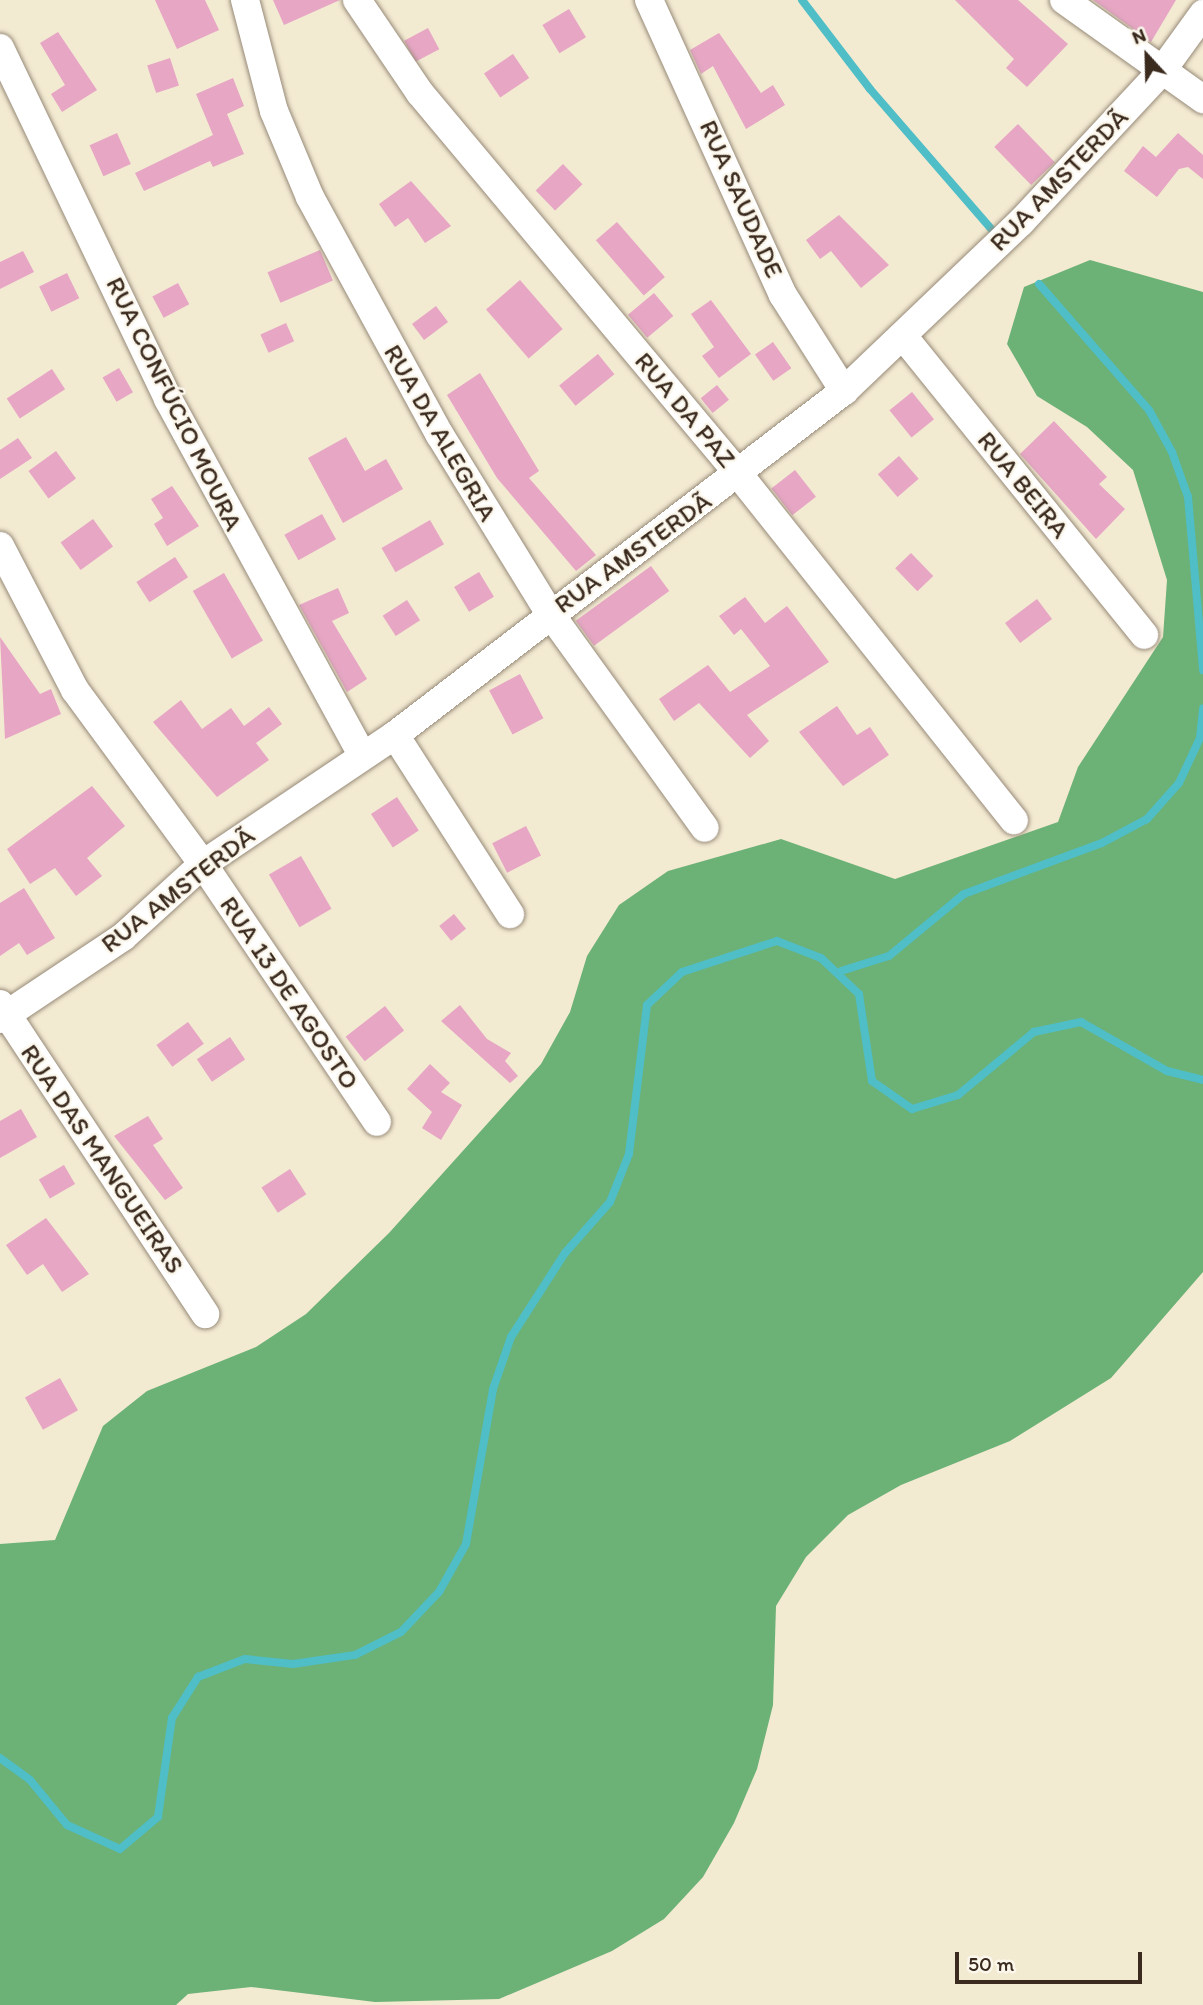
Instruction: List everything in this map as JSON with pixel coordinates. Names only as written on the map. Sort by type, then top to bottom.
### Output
[{"type":"street","name":"RUA DA ALEGRIA","points":[[245,0],[274,111],[310,197],[440,435],[549,612],[705,828]]},
{"type":"street","name":"RUA DA PAZ","points":[[358,0],[420,93],[740,476],[1014,820]]},
{"type":"street","name":"RUA SAUDADE","points":[[649,0],[783,295],[844,391]]},
{"type":"street","points":[[1064,0],[1161,72],[1203,99]]},
{"type":"street","name":"RUA AMSTERDÃ","points":[[2,1013],[123,937],[203,864],[361,753],[395,735],[549,612],[740,476],[844,391],[1021,222],[1161,72],[1203,14]]},
{"type":"street","name":"RUA CONFÚCIO MOURA","points":[[0,48],[168,399],[361,753]]},
{"type":"street","name":"RUA BEIRA","points":[[903,335],[1143,635]]},
{"type":"street","name":"RUA 13 DE AGOSTO","points":[[0,546],[75,690],[203,864],[377,1122]]},
{"type":"street","points":[[395,735],[510,914]]},
{"type":"street","name":"RUA DAS MANGUEIRAS","points":[[2,1013],[205,1314]]},
{"type":"green space","points":[[1090,260],[1203,292],[1203,1272],[1111,1378],[1010,1441],[901,1485],[848,1515],[806,1557],[776,1606],[773,1705],[757,1769],[734,1823],[703,1877],[664,1919],[612,1951],[499,1999],[375,2002],[251,1987],[188,1994],[176,2005],[0,2005],[0,1544],[55,1540],[103,1426],[147,1391],[256,1347],[306,1314],[389,1233],[541,1064],[570,1012],[587,956],[619,905],[668,871],[781,839],[895,879],[1058,822],[1078,767],[1163,637],[1167,580],[1133,470],[1087,427],[1037,396],[1007,344],[1024,287]]},
{"type":"building","points":[[155,0],[205,0],[219,30],[177,49]]},
{"type":"building","points":[[273,0],[340,0],[284,25]]},
{"type":"building","points":[[955,0],[1018,0],[1068,44],[1027,87],[1006,68],[1014,59]]},
{"type":"building","points":[[1093,0],[1176,0],[1151,42]]},
{"type":"building","points":[[569,9],[586,37],[559,53],[542,25]]},
{"type":"building","points":[[428,28],[439,49],[415,62],[404,41]]},
{"type":"building","points":[[58,32],[97,90],[62,112],[51,94],[65,85],[40,43]]},
{"type":"building","points":[[719,33],[761,93],[773,85],[785,105],[746,129],[713,66],[701,74],[690,50]]},
{"type":"building","points":[[513,54],[529,78],[500,98],[484,74]]},
{"type":"building","points":[[170,58],[179,86],[156,93],[147,65]]},
{"type":"building","points":[[233,78],[244,106],[227,114],[244,154],[213,167],[210,161],[144,191],[135,173],[213,135],[196,94]]},
{"type":"building","points":[[1018,124],[1055,162],[1031,185],[994,147]]},
{"type":"building","points":[[117,133],[131,164],[103,176],[90,145]]},
{"type":"building","points":[[1178,133],[1203,155],[1203,179],[1188,167],[1179,169],[1157,197],[1124,171],[1143,146],[1156,157]]},
{"type":"building","points":[[563,164],[582,184],[555,211],[536,190]]},
{"type":"building","points":[[411,181],[451,226],[425,243],[408,218],[395,227],[379,204]]},
{"type":"building","points":[[839,215],[889,265],[861,288],[831,251],[820,259],[806,240]]},
{"type":"building","points":[[617,222],[665,277],[644,295],[596,240]]},
{"type":"building","points":[[320,250],[333,280],[280,303],[268,272]]},
{"type":"building","points":[[23,251],[34,272],[0,289],[0,262]]},
{"type":"building","points":[[67,273],[79,298],[51,312],[39,287]]},
{"type":"building","points":[[520,280],[563,329],[529,359],[486,310]]},
{"type":"building","points":[[178,283],[189,304],[164,318],[152,297]]},
{"type":"building","points":[[654,293],[673,316],[647,338],[628,315]]},
{"type":"building","points":[[711,300],[751,354],[719,378],[702,356],[714,347],[691,314]]},
{"type":"building","points":[[436,306],[448,322],[424,340],[412,324]]},
{"type":"building","points":[[286,323],[294,341],[269,353],[260,334]]},
{"type":"building","points":[[773,342],[791,368],[773,381],[755,355]]},
{"type":"building","points":[[598,354],[614,374],[576,406],[559,385]]},
{"type":"building","points":[[119,368],[133,392],[117,402],[103,378]]},
{"type":"building","points":[[52,369],[65,389],[20,419],[7,398]]},
{"type":"building","points":[[480,373],[539,471],[529,478],[596,555],[576,571],[497,478],[447,395]]},
{"type":"building","points":[[717,385],[729,400],[713,413],[701,398]]},
{"type":"building","points":[[912,392],[934,419],[911,437],[889,410]]},
{"type":"building","points":[[1054,421],[1107,477],[1099,484],[1125,509],[1096,539],[1020,454]]},
{"type":"building","points":[[346,437],[365,471],[386,459],[403,489],[343,523],[308,458]]},
{"type":"building","points":[[18,438],[32,458],[0,479],[0,450]]},
{"type":"building","points":[[56,451],[76,479],[48,498],[28,471]]},
{"type":"building","points":[[899,456],[919,479],[898,497],[878,474]]},
{"type":"building","points":[[795,470],[816,497],[792,515],[771,488]]},
{"type":"building","points":[[172,486],[199,526],[167,546],[154,524],[163,518],[151,499]]},
{"type":"building","points":[[322,514],[336,539],[298,560],[284,535]]},
{"type":"building","points":[[93,519],[113,547],[81,570],[61,543]]},
{"type":"building","points":[[430,520],[444,544],[396,572],[382,548]]},
{"type":"building","points":[[911,553],[933,576],[917,591],[895,568]]},
{"type":"building","points":[[175,557],[188,577],[149,602],[136,582]]},
{"type":"building","points":[[651,566],[669,591],[594,646],[576,621]]},
{"type":"building","points":[[479,572],[494,597],[469,612],[454,587]]},
{"type":"building","points":[[224,573],[263,641],[232,659],[193,591]]},
{"type":"building","points":[[338,588],[349,613],[332,621],[367,679],[347,692],[299,605]]},
{"type":"building","points":[[745,597],[765,623],[787,606],[829,662],[747,715],[769,741],[750,758],[699,703],[674,721],[659,699],[708,665],[730,692],[770,666],[741,629],[734,635],[719,616]]},
{"type":"building","points":[[1037,599],[1052,619],[1020,643],[1005,623]]},
{"type":"building","points":[[407,600],[420,620],[396,636],[383,616]]},
{"type":"building","points":[[0,637],[40,694],[51,689],[61,714],[5,739]]},
{"type":"building","points":[[520,674],[543,718],[513,735],[489,690]]},
{"type":"building","points":[[181,700],[202,729],[231,708],[244,726],[269,707],[282,724],[256,743],[269,760],[217,797],[153,722]]},
{"type":"building","points":[[837,706],[857,735],[870,727],[889,755],[843,786],[799,732]]},
{"type":"building","points":[[92,786],[125,826],[87,858],[102,876],[76,896],[55,868],[30,884],[7,849]]},
{"type":"building","points":[[397,797],[419,831],[393,847],[371,814]]},
{"type":"building","points":[[526,826],[541,855],[507,873],[492,843]]},
{"type":"building","points":[[301,856],[332,909],[299,927],[269,874]]},
{"type":"building","points":[[24,888],[55,938],[27,955],[19,943],[0,956],[0,903]]},
{"type":"building","points":[[454,914],[466,929],[451,941],[439,926]]},
{"type":"building","points":[[460,1005],[487,1039],[511,1053],[505,1061],[518,1076],[510,1083],[441,1021]]},
{"type":"building","points":[[385,1006],[404,1030],[365,1061],[346,1037]]},
{"type":"building","points":[[188,1022],[204,1044],[172,1067],[156,1045]]},
{"type":"building","points":[[230,1037],[245,1059],[212,1082],[197,1059]]},
{"type":"building","points":[[430,1064],[450,1083],[441,1092],[462,1105],[441,1140],[422,1128],[432,1112],[407,1089]]},
{"type":"building","points":[[21,1109],[37,1137],[0,1158],[0,1121]]},
{"type":"building","points":[[148,1116],[163,1139],[153,1145],[183,1188],[165,1200],[114,1136]]},
{"type":"building","points":[[64,1165],[75,1184],[50,1199],[39,1180]]},
{"type":"building","points":[[290,1169],[306,1194],[278,1213],[261,1188]]},
{"type":"building","points":[[46,1218],[89,1274],[62,1292],[43,1264],[27,1275],[6,1245]]},
{"type":"building","points":[[60,1378],[78,1410],[43,1430],[25,1397]]},
{"type":"waterway","points":[[802,0],[870,89],[998,237]]},
{"type":"waterway","points":[[1039,284],[1149,410],[1172,452],[1188,497],[1203,670]]},
{"type":"waterway","points":[[841,971],[889,956],[964,894],[1102,843],[1147,819],[1179,783],[1200,738],[1203,708]]},
{"type":"waterway","points":[[0,1758],[30,1780],[67,1825],[120,1849],[158,1817],[172,1718],[198,1677],[245,1659],[293,1664],[355,1655],[401,1632],[439,1592],[466,1544],[493,1389],[511,1337],[565,1253],[610,1202],[629,1154],[647,1005],[682,972],[777,941],[821,958],[859,994],[872,1081],[912,1109],[958,1095],[1034,1032],[1081,1022],[1167,1071],[1203,1080]]}]
